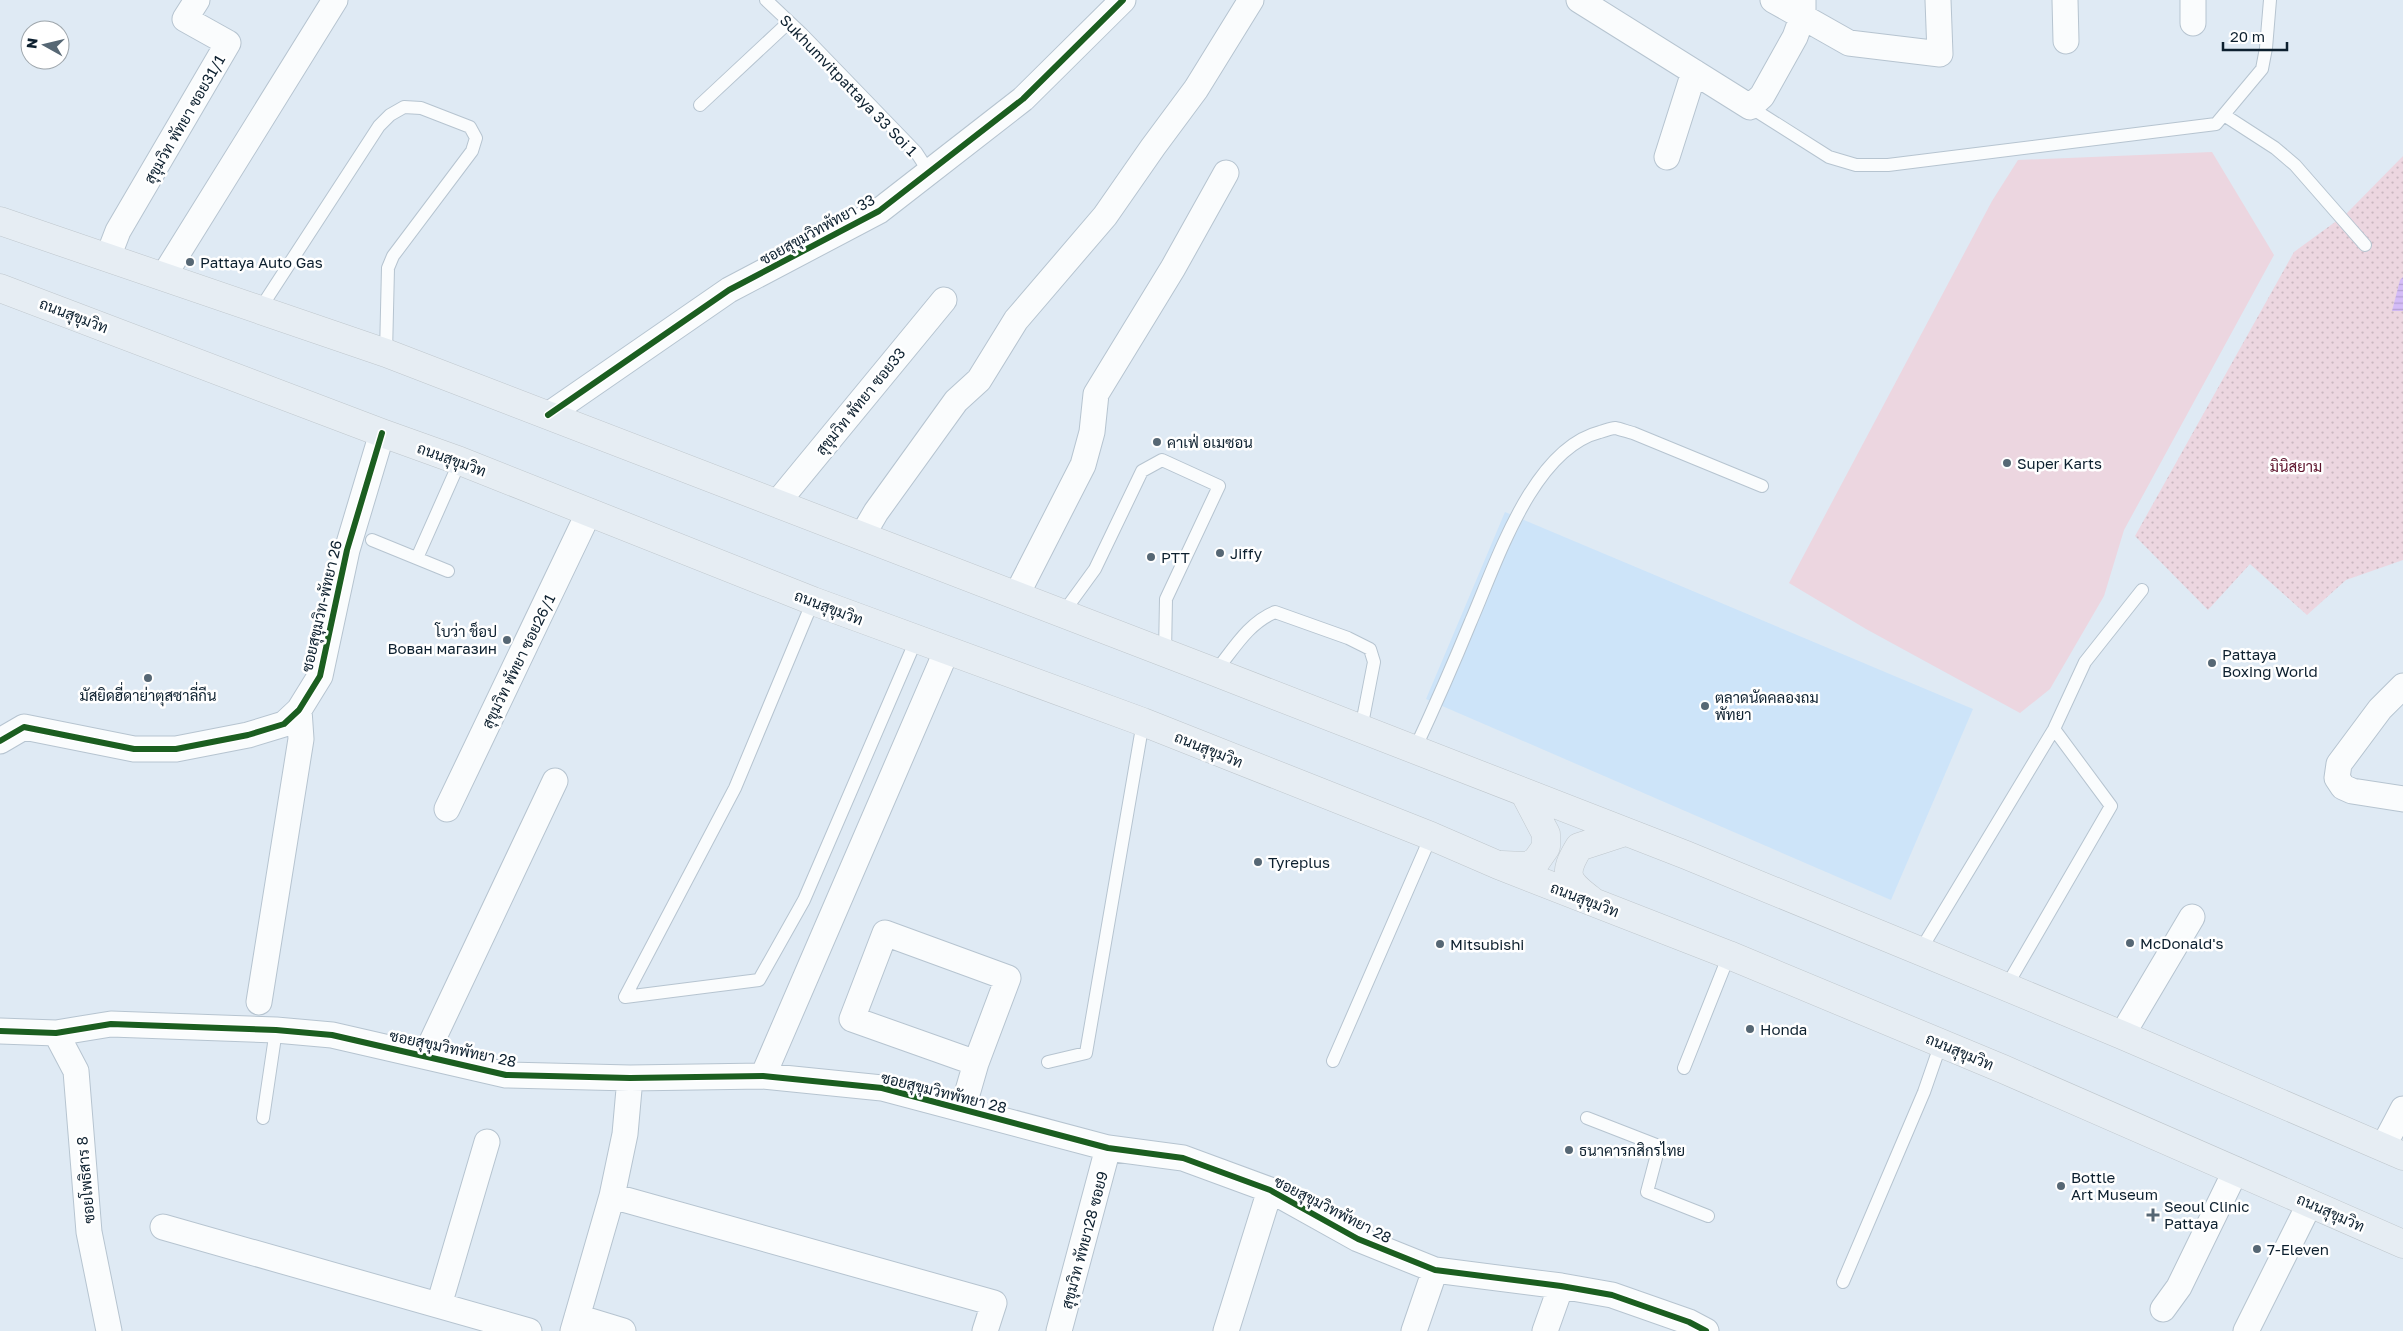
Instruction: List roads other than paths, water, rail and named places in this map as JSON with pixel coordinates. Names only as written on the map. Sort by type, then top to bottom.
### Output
[{"type":"highway","points":[[0,220],[386,353],[1215,672],[1625,832],[1920,951],[2122,1035],[2393,1152]]},
{"type":"highway","name":"ถนนสุขุมวิท","points":[[0,288],[460,461],[946,652],[1143,722],[1431,836],[1498,865],[1729,955],[1941,1043],[2403,1244]]},
{"type":"highway","points":[[1498,865],[1529,866],[1537,860],[1546,847],[1546,834],[1525,794]]},
{"type":"highway","points":[[1594,902],[1572,885],[1568,873],[1571,860],[1579,847],[1625,832]]},
{"type":"street","name":"สุขุมวิท พัทยา ซอย31/1","points":[[108,257],[118,231],[228,43],[185,19],[197,0]]},
{"type":"street","points":[[163,277],[335,0]]},
{"type":"street","name":"ซอยสุขุมวิทพัทยา 33","points":[[548,415],[729,290],[879,210],[1023,99],[1123,0]]},
{"type":"street","points":[[862,536],[876,512],[956,401],[979,380],[1016,320],[1105,216],[1153,146],[1196,89],[1251,0]]},
{"type":"street","points":[[1578,0],[1750,107],[1762,96],[1795,37],[1803,8]]},
{"type":"street","points":[[1773,0],[1803,8],[1849,43],[1940,54],[1938,0]]},
{"type":"street","points":[[2065,0],[2066,41]]},
{"type":"street","points":[[1667,157],[1694,72]]},
{"type":"street","points":[[1016,596],[1083,465],[1092,432],[1096,394],[1173,268],[1226,173]]},
{"type":"street","name":"สุขุมวิท พัทยา ซอย33","points":[[777,503],[944,300]]},
{"type":"street","name":"ซอยสุขุมวิท-พัทยา 26","points":[[0,740],[24,726],[134,749],[176,749],[284,724],[299,710],[320,676],[346,550],[382,433]]},
{"type":"street","name":"สุขุมวิท พัทยา ซอย26/1","points":[[447,809],[589,512]]},
{"type":"street","points":[[763,1076],[946,652]]},
{"type":"street","points":[[2403,686],[2380,709],[2339,764],[2337,778],[2343,787],[2352,792],[2403,799]]},
{"type":"street","points":[[259,1002],[301,739],[299,710]]},
{"type":"street","points":[[425,1056],[555,781]]},
{"type":"street","points":[[2122,1035],[2192,916]]},
{"type":"street","points":[[963,1108],[976,1063],[1008,978],[885,933],[852,1019],[976,1063]]},
{"type":"street","name":"ซอยสุขุมวิทพัทยา 28","points":[[0,1031],[56,1033],[111,1024],[276,1030],[332,1035],[506,1075],[630,1078],[763,1076],[882,1088],[1108,1148],[1183,1158],[1270,1190],[1358,1239],[1436,1270],[1612,1294],[1689,1322],[1706,1331]]},
{"type":"street","name":"ซอยโพธิสาร 8","points":[[56,1033],[76,1071],[89,1232],[108,1330]]},
{"type":"street","points":[[623,1331],[575,1324],[612,1196],[625,1134],[630,1078]]},
{"type":"street","points":[[2393,1152],[2403,1109]]},
{"type":"street","points":[[439,1305],[487,1142]]},
{"type":"street","name":"สุขุมวิท พัทยา28 ซอย9","points":[[1059,1331],[1108,1148]]},
{"type":"street","points":[[2163,1308],[2179,1287],[2236,1170]]},
{"type":"street","points":[[1226,1331],[1270,1190]]},
{"type":"street","points":[[612,1196],[994,1303],[985,1331]]},
{"type":"street","points":[[2246,1331],[2310,1203]]},
{"type":"street","points":[[163,1227],[529,1331]]},
{"type":"street","points":[[1414,1331],[1436,1270]]},
{"type":"street","points":[[1545,1331],[1560,1286]]},
{"type":"lane","name":"Sukhumvitpattaya 33 Soi 1","points":[[766,0],[916,152],[929,172]]},
{"type":"lane","points":[[1750,107],[1829,156],[1856,166],[1888,165],[2216,124],[2262,69],[2266,48],[2270,0]]},
{"type":"lane","points":[[700,105],[789,22]]},
{"type":"lane","points":[[260,310],[379,126],[390,115],[404,107],[421,108],[470,127],[476,138],[472,151],[393,256],[388,268],[386,282],[386,353]]},
{"type":"lane","points":[[2224,115],[2275,148],[2295,165],[2365,245]]},
{"type":"lane","points":[[1414,751],[1516,516],[1533,487],[1559,457],[1577,442],[1614,428],[1633,433],[1762,486]]},
{"type":"lane","points":[[1063,613],[1095,569],[1142,471],[1162,460],[1219,486],[1166,599],[1165,653]]},
{"type":"lane","points":[[416,558],[460,461]]},
{"type":"lane","points":[[372,540],[448,571]]},
{"type":"lane","points":[[1920,951],[2054,729],[2086,662],[2142,590]]},
{"type":"lane","points":[[813,601],[736,788],[625,998],[759,980],[804,900],[916,640]]},
{"type":"lane","points":[[1215,672],[1250,627],[1262,617],[1275,612],[1348,638],[1370,649],[1374,662],[1361,729]]},
{"type":"lane","points":[[1048,1062],[1086,1053],[1143,722]]},
{"type":"lane","points":[[2006,987],[2112,806],[2054,729]]},
{"type":"lane","points":[[1333,1061],[1431,836]]},
{"type":"lane","points":[[1684,1068],[1729,955]]},
{"type":"lane","points":[[263,1118],[276,1030]]},
{"type":"lane","points":[[1843,1282],[1924,1092],[1941,1043]]},
{"type":"lane","points":[[1587,1118],[1658,1152],[1647,1192],[1708,1216]]},
{"type":"place","name":"Pattaya Auto Gas","points":[[190,262]]},
{"type":"place","name":"คาเฟ่ อเมซอน","points":[[1157,442]]},
{"type":"place","name":"Super Karts","points":[[2007,463]]},
{"type":"place","name":"Jiffy","points":[[1220,553]]},
{"type":"place","name":"PTT","points":[[1151,557]]},
{"type":"place","name":"โบว่า ช็อป Вован магазин","points":[[507,640]]},
{"type":"place","name":"Pattaya Boxing World","points":[[2212,663]]},
{"type":"place","name":"มัสยิดฮี่ดาย่าตุสซาลี่กีน","points":[[148,678]]},
{"type":"place","name":"ตลาดนัดคลองถม พัทยา","points":[[1705,706]]},
{"type":"place","name":"Tyreplus","points":[[1258,862]]},
{"type":"place","name":"McDonald's","points":[[2130,943]]},
{"type":"place","name":"Mitsubishi","points":[[1440,944]]},
{"type":"place","name":"Honda","points":[[1750,1029]]},
{"type":"place","name":"ธนาคารกสิกรไทย","points":[[1569,1150]]},
{"type":"place","name":"Bottle Art Museum","points":[[2061,1186]]},
{"type":"place","name":"Seoul Clinic Pattaya","points":[[2153,1215]]},
{"type":"place","name":"7-Eleven","points":[[2257,1249]]},
{"type":"park label","name":"มินิสยาม","points":[[2296,466]]}]
